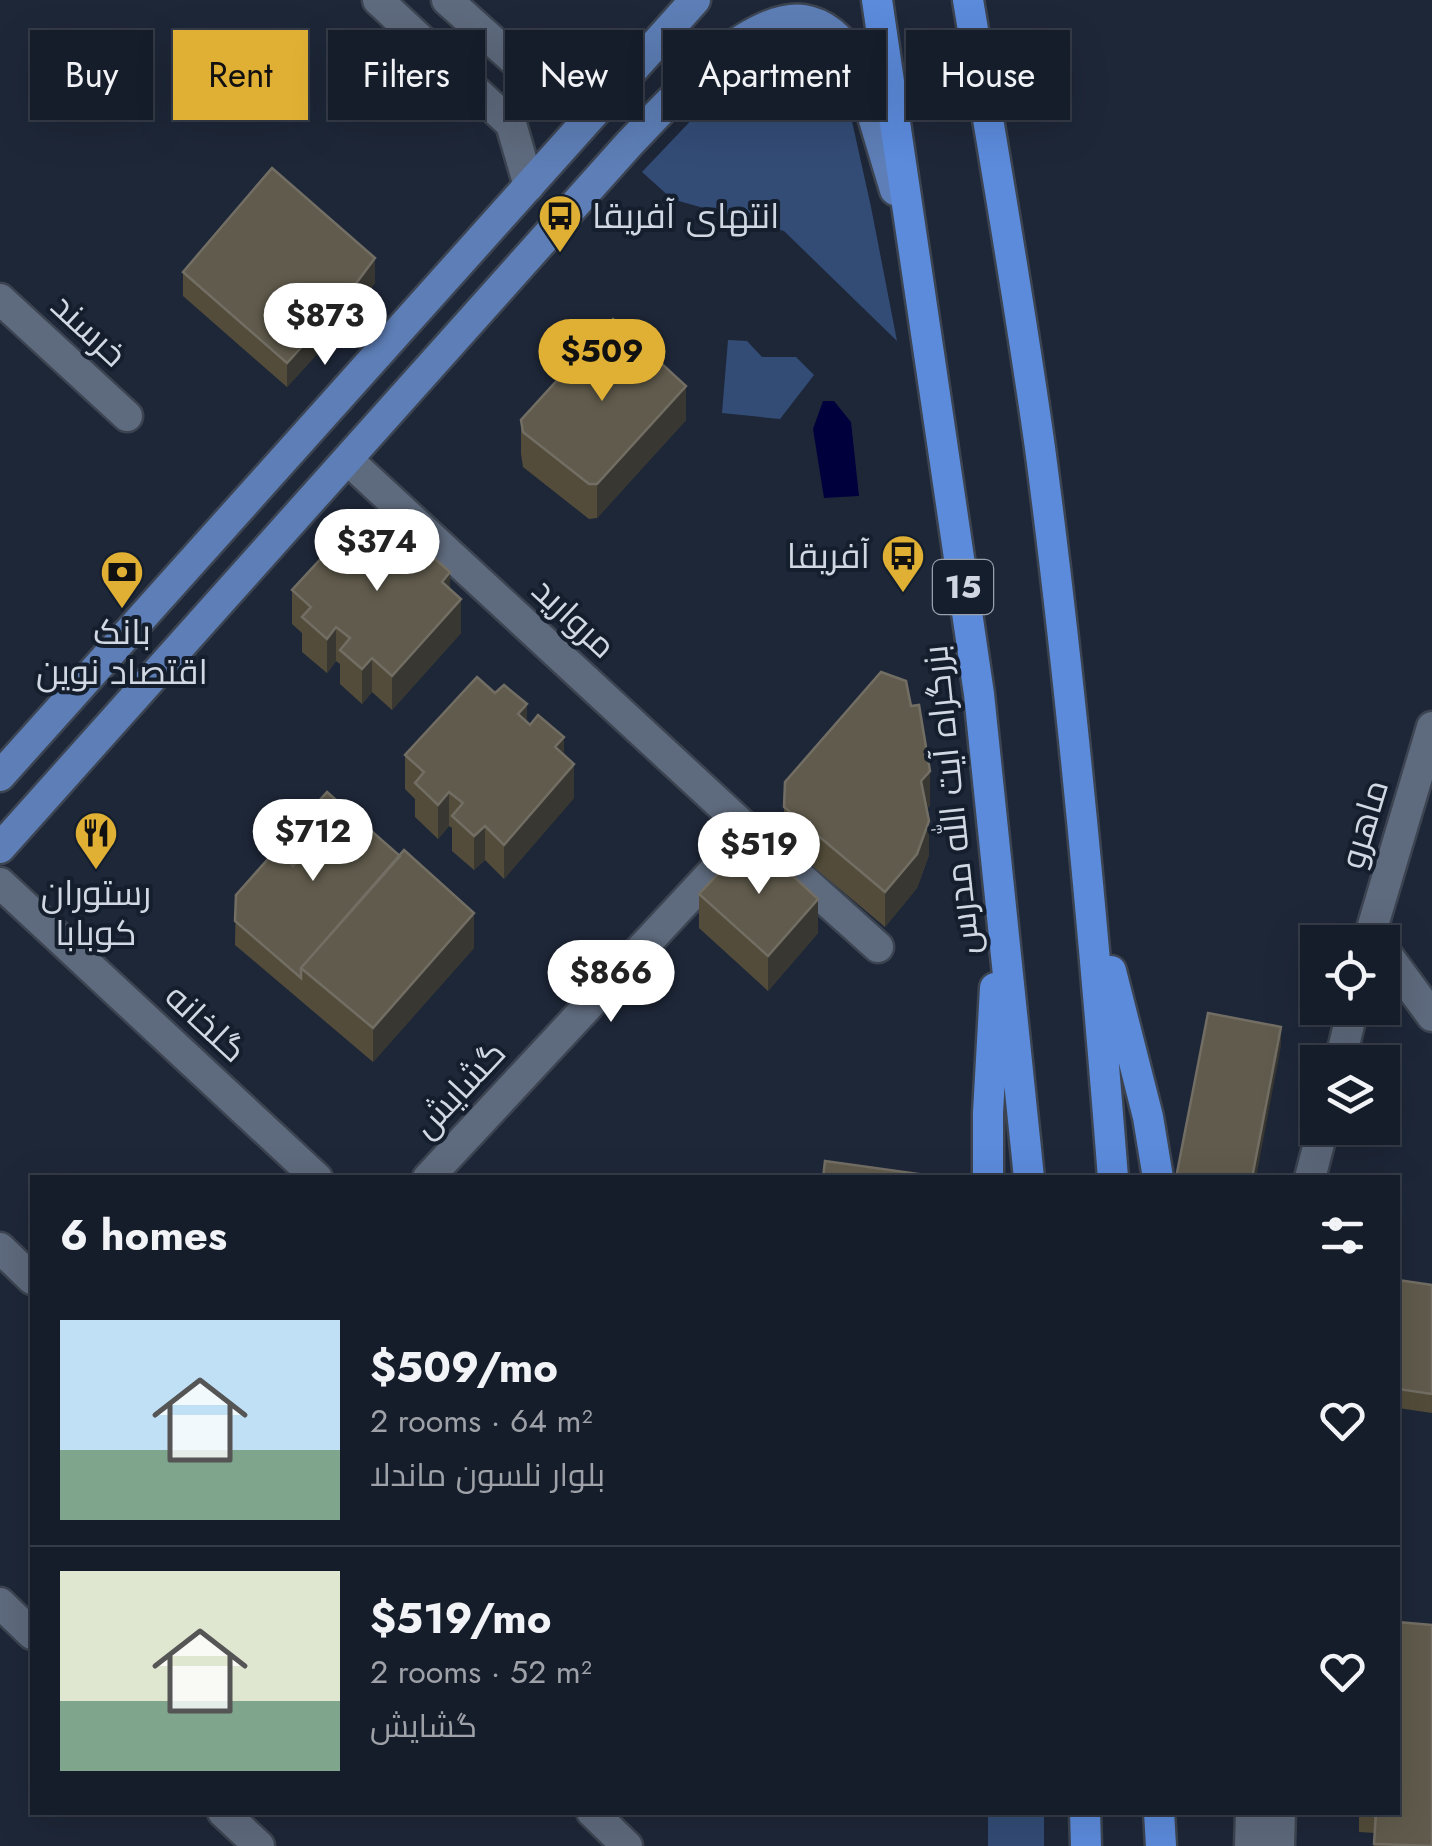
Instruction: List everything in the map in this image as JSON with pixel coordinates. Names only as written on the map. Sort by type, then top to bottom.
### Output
[{"type":"highway","name":"بزرگراه آیت الله مدرس","points":[[878,0],[979,694],[1029,1175]]},
{"type":"highway","points":[[968,0],[1040,446],[1090,884],[1114,1175]]},
{"type":"highway","points":[[1090,884],[1148,1117],[1158,1175]]},
{"type":"highway","points":[[988,1175],[1001,895]]},
{"type":"highway","points":[[1085,1815],[1086,1846]]},
{"type":"highway","points":[[1158,1815],[1161,1846]]},
{"type":"main road","points":[[643,58],[695,0]]},
{"type":"main road","points":[[0,848],[630,144],[686,85],[780,13],[825,28],[846,44],[857,62],[915,255]]},
{"type":"main road","points":[[0,776],[588,120]]},
{"type":"street","points":[[378,0],[511,124],[529,186]]},
{"type":"street","points":[[447,0],[505,52]]},
{"type":"street","name":"خرسند","points":[[0,299],[127,416]]},
{"type":"street","name":"مروارید","points":[[348,460],[878,947]]},
{"type":"street","name":"ماهرو","points":[[1379,925],[1432,727]]},
{"type":"street","name":"گشایش","points":[[431,1175],[750,832]]},
{"type":"street","name":"گلخانه","points":[[0,883],[314,1175]]},
{"type":"street","points":[[1400,974],[1432,1016]]},
{"type":"street","points":[[1311,1175],[1319,1145]]},
{"type":"street","points":[[0,1248],[30,1277]]},
{"type":"street","points":[[0,1603],[30,1632]]},
{"type":"street","points":[[226,1815],[259,1846]]},
{"type":"street","points":[[595,1815],[627,1846]]},
{"type":"street","points":[[1250,1846],[1251,1815]]},
{"type":"street","points":[[1279,1846],[1280,1815]]},
{"type":"shaded area","points":[[691,120],[852,120],[897,341],[784,231],[672,199],[642,172]]},
{"type":"shaded area","points":[[728,340],[747,341],[762,357],[796,357],[814,375],[780,419],[722,413]]},
{"type":"shaded area","points":[[823,401],[834,401],[851,422],[859,496],[824,498],[813,429]]},
{"type":"shaded area","points":[[988,1815],[1044,1815],[1044,1846],[988,1846]]},
{"type":"building","points":[[272,168],[375,258],[340,305],[287,363],[183,272]]},
{"type":"building","points":[[613,319],[686,386],[597,484],[589,484],[523,432],[521,420]]},
{"type":"building","points":[[364,512],[381,528],[391,519],[413,539],[404,549],[416,560],[425,550],[450,572],[442,582],[461,599],[392,676],[372,658],[362,669],[340,650],[350,638],[336,627],[327,639],[302,617],[311,607],[292,590]]},
{"type":"building","points":[[881,672],[906,681],[911,706],[919,705],[930,771],[921,781],[929,821],[917,854],[885,892],[784,807],[785,782]]},
{"type":"building","points":[[477,677],[495,693],[504,685],[527,704],[518,714],[530,725],[538,715],[564,737],[555,747],[574,764],[504,845],[485,826],[474,836],[452,816],[463,803],[449,792],[438,805],[415,783],[424,772],[405,755]]},
{"type":"building","points":[[327,792],[400,856],[301,968],[301,978],[235,921],[236,895],[276,850],[293,866],[312,845],[294,829]]},
{"type":"building","points":[[749,841],[763,848],[818,899],[768,956],[699,894]]},
{"type":"building","points":[[404,850],[474,913],[373,1028],[301,968]]},
{"type":"building","points":[[1208,1013],[1281,1027],[1253,1175],[1177,1175]]},
{"type":"building","points":[[825,1161],[919,1174],[919,1175],[823,1175]]},
{"type":"building","points":[[1400,1280],[1432,1285],[1432,1394],[1400,1389]]},
{"type":"building","points":[[1400,1622],[1432,1625],[1432,1846],[1374,1844],[1376,1815],[1400,1815]]},
{"type":"place","name":"انتهای آفریقا","points":[[560,254]]},
{"type":"place","name":"آفریقا","points":[[903,594]]},
{"type":"place","name":"بانک اقتصاد نوین","points":[[122,610]]},
{"type":"place","name":"رستوران کوبابا","points":[[96,871]]}]
